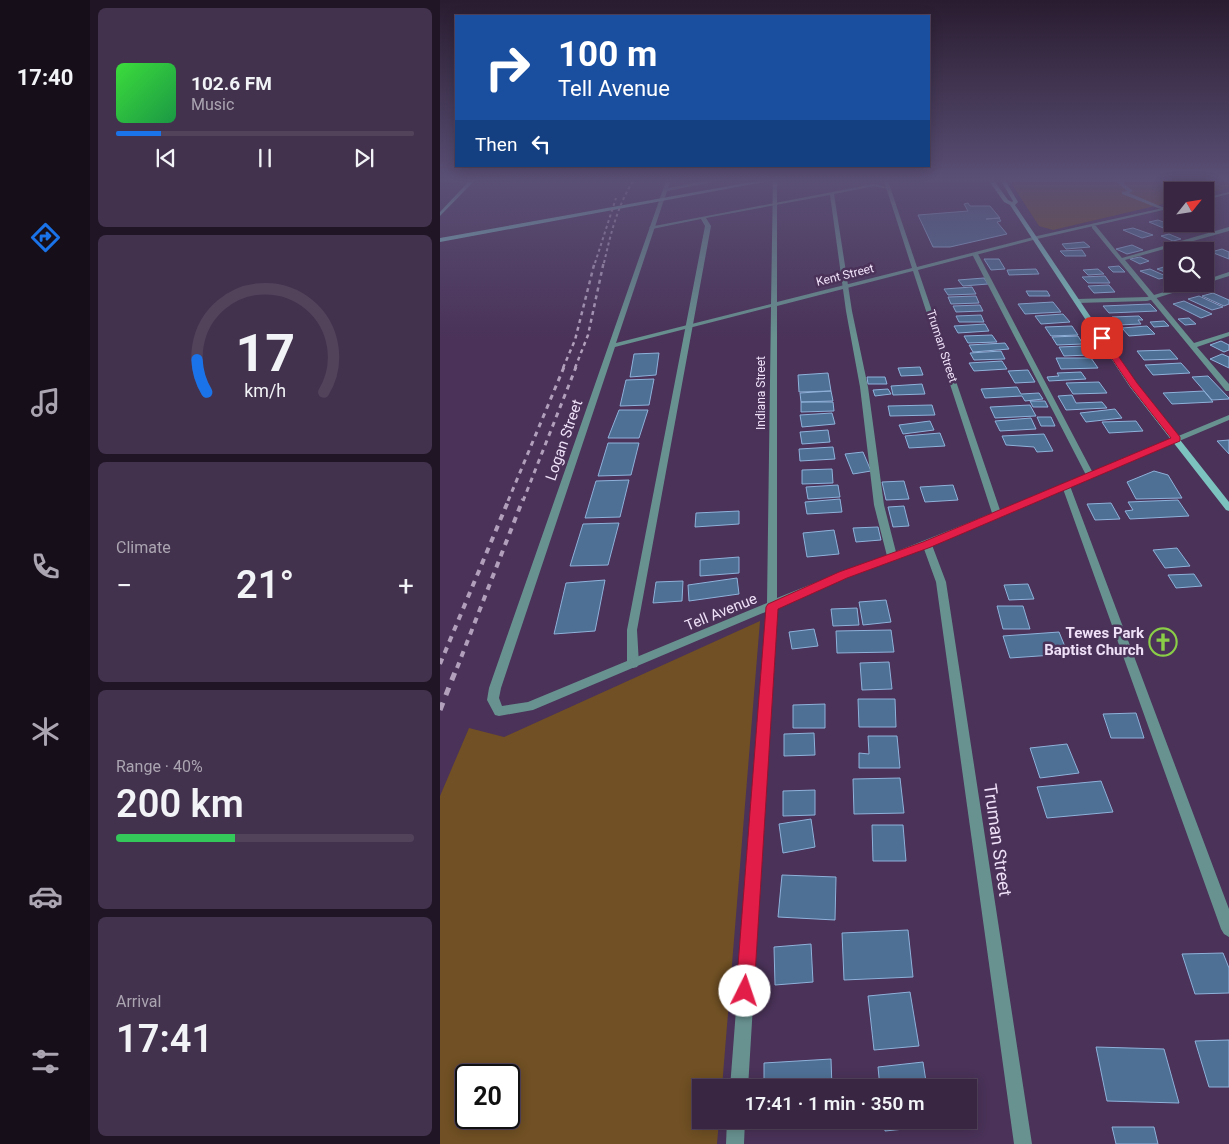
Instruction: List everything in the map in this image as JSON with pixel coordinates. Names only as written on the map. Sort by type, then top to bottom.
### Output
[{"type":"street","points":[[440,235],[460,231]]},
{"type":"street","points":[[440,240],[488,231]]},
{"type":"street","name":"Logan Street","points":[[499,711],[494,706],[492,698],[495,688],[651,231]]},
{"type":"street","points":[[633,664],[632,630],[691,326],[707,231]]},
{"type":"street","name":"Indiana Street","points":[[740,1079],[772,607],[773,231]]},
{"type":"street","points":[[838,231],[864,388],[879,506],[892,556]]},
{"type":"street","name":"Truman Street","points":[[903,231],[996,514]]},
{"type":"street","points":[[1032,231],[1134,385],[1229,508]]},
{"type":"street","name":"Kent Street","points":[[611,346],[916,268],[1071,231]]},
{"type":"street","points":[[1097,231],[1229,389]]},
{"type":"street","points":[[1120,260],[1221,231]]},
{"type":"street","points":[[975,254],[1090,476]]},
{"type":"street","points":[[1214,279],[1229,274]]},
{"type":"street","points":[[1077,301],[1152,298],[1172,292]]},
{"type":"street","points":[[1193,346],[1229,334]]},
{"type":"street","name":"Tell Avenue","points":[[499,711],[529,707],[892,556],[927,544],[1229,417]]},
{"type":"street","points":[[1066,486],[1229,928]]},
{"type":"street","name":"Truman Street","points":[[927,544],[942,582],[1023,1144]]},
{"type":"street","points":[[735,1144],[736,1129]]},
{"type":"shaded area","points":[[760,621],[723,1079],[692,1079],[692,1129],[718,1129],[717,1144],[440,1144],[440,796],[469,728],[504,737]]},
{"type":"building","points":[[926,231],[1005,231],[1007,234],[950,247],[933,247]]},
{"type":"building","points":[[1126,231],[1143,231],[1153,235],[1142,238]]},
{"type":"building","points":[[1169,234],[1181,239],[1173,241],[1161,236]]},
{"type":"building","points":[[1084,242],[1090,247],[1066,249],[1062,244]]},
{"type":"building","points":[[1132,245],[1143,250],[1127,254],[1116,249]]},
{"type":"building","points":[[1222,249],[1229,252],[1229,259],[1214,253],[1214,251]]},
{"type":"building","points":[[1082,250],[1086,256],[1065,256],[1060,251]]},
{"type":"building","points":[[1140,257],[1149,261],[1140,264],[1130,259]]},
{"type":"building","points":[[984,259],[999,259],[1005,269],[991,270]]},
{"type":"building","points":[[1119,266],[1125,272],[1113,272],[1108,267]]},
{"type":"building","points":[[1164,267],[1164,272],[1157,269]]},
{"type":"building","points":[[1036,269],[1039,274],[1009,275],[1007,270]]},
{"type":"building","points":[[1098,269],[1104,274],[1088,275],[1083,270]]},
{"type":"building","points":[[1150,269],[1164,275],[1164,278],[1159,279],[1140,271]]},
{"type":"building","points":[[1105,276],[1110,283],[1088,283],[1082,277]]},
{"type":"building","points":[[984,278],[988,284],[963,286],[958,280]]},
{"type":"building","points":[[1109,285],[1115,292],[1094,293],[1088,286]]},
{"type":"building","points":[[972,287],[976,294],[948,295],[944,289]]},
{"type":"building","points":[[1026,291],[1047,291],[1050,296],[1029,296]]},
{"type":"building","points":[[1213,293],[1229,300],[1229,304],[1224,306],[1202,296]]},
{"type":"building","points":[[976,296],[979,303],[951,304],[948,297]]},
{"type":"building","points":[[1199,296],[1223,307],[1212,310],[1188,299]]},
{"type":"building","points":[[1184,301],[1212,314],[1201,318],[1173,304]]},
{"type":"building","points":[[1053,302],[1061,312],[1025,314],[1018,304]]},
{"type":"building","points":[[1150,304],[1157,311],[1109,313],[1103,306]]},
{"type":"building","points":[[980,305],[983,311],[956,312],[953,306]]},
{"type":"building","points":[[1063,314],[1070,322],[1041,324],[1035,316]]},
{"type":"building","points":[[981,315],[984,322],[959,322],[956,316]]},
{"type":"building","points":[[1139,316],[1143,320],[1138,320],[1141,324],[1118,325],[1112,317]]},
{"type":"building","points":[[1189,318],[1196,324],[1185,325],[1178,319]]},
{"type":"building","points":[[1164,321],[1169,326],[1154,327],[1150,322]]},
{"type":"building","points":[[985,324],[989,331],[958,333],[954,326]]},
{"type":"building","points":[[1072,326],[1078,335],[1051,336],[1045,327]]},
{"type":"building","points":[[1147,326],[1155,334],[1129,336],[1122,328]]},
{"type":"building","points":[[992,335],[997,342],[968,343],[964,336]]},
{"type":"building","points":[[1078,336],[1083,344],[1057,345],[1052,337]]},
{"type":"building","points":[[1221,341],[1229,345],[1229,350],[1224,352],[1210,345]]},
{"type":"building","points":[[1005,343],[1009,349],[973,352],[969,345]]},
{"type":"building","points":[[1084,346],[1090,355],[1064,356],[1059,347]]},
{"type":"building","points":[[1170,350],[1178,359],[1144,360],[1137,351]]},
{"type":"building","points":[[1001,351],[1005,359],[974,360],[970,353]]},
{"type":"building","points":[[659,353],[656,375],[630,377],[634,354]]},
{"type":"building","points":[[1222,354],[1229,357],[1229,368],[1210,359]]},
{"type":"building","points":[[1056,358],[1091,358],[1098,368],[1061,369]]},
{"type":"building","points":[[1002,361],[1007,369],[974,371],[969,363]]},
{"type":"building","points":[[1181,363],[1190,373],[1153,375],[1145,365]]},
{"type":"building","points":[[920,367],[923,375],[901,376],[898,368]]},
{"type":"building","points":[[1028,370],[1035,382],[1015,383],[1008,371]]},
{"type":"building","points":[[1081,372],[1086,379],[1049,381],[1047,377],[1059,376],[1057,373]]},
{"type":"building","points":[[828,373],[831,391],[799,392],[798,375]]},
{"type":"building","points":[[1208,376],[1229,399],[1212,400],[1192,377]]},
{"type":"building","points":[[867,377],[885,377],[887,384],[868,384]]},
{"type":"building","points":[[654,379],[649,405],[620,406],[626,380]]},
{"type":"building","points":[[1099,382],[1107,393],[1073,394],[1066,383]]},
{"type":"building","points":[[922,384],[925,394],[893,395],[891,386]]},
{"type":"building","points":[[1017,387],[1021,394],[1039,393],[1043,399],[1025,401],[1022,396],[985,398],[981,389]]},
{"type":"building","points":[[888,389],[891,394],[875,396],[873,390]]},
{"type":"building","points":[[831,391],[833,401],[801,402],[800,393]]},
{"type":"building","points":[[1204,391],[1213,402],[1172,404],[1163,393]]},
{"type":"building","points":[[1072,395],[1076,403],[1102,402],[1107,408],[1066,410],[1058,396]]},
{"type":"building","points":[[1030,401],[1045,401],[1048,407],[1033,407]]},
{"type":"building","points":[[801,402],[833,402],[834,411],[801,412]]},
{"type":"building","points":[[932,405],[935,415],[890,416],[888,406]]},
{"type":"building","points":[[1030,405],[1036,416],[995,418],[990,407]]},
{"type":"building","points":[[1115,409],[1122,418],[1086,422],[1080,413]]},
{"type":"building","points":[[619,410],[648,410],[639,438],[608,438]]},
{"type":"building","points":[[832,413],[835,424],[802,427],[800,415]]},
{"type":"building","points":[[1037,417],[1051,417],[1055,426],[1041,426]]},
{"type":"building","points":[[1031,418],[1036,429],[1000,431],[995,421]]},
{"type":"building","points":[[930,421],[934,430],[903,434],[899,425]]},
{"type":"building","points":[[1136,421],[1143,431],[1109,433],[1102,422]]},
{"type":"building","points":[[828,430],[830,442],[802,444],[800,432]]},
{"type":"building","points":[[940,433],[945,446],[909,448],[905,436]]},
{"type":"building","points":[[1044,434],[1053,451],[1037,452],[1034,447],[1006,445],[1002,436]]},
{"type":"building","points":[[1229,440],[1229,454],[1217,441]]},
{"type":"building","points":[[608,443],[639,443],[631,475],[598,476]]},
{"type":"building","points":[[833,447],[835,459],[800,461],[799,449]]},
{"type":"building","points":[[863,452],[871,471],[853,474],[845,454]]},
{"type":"building","points":[[832,469],[833,483],[802,484],[802,470]]},
{"type":"building","points":[[1154,471],[1168,475],[1182,498],[1136,499],[1127,482]]},
{"type":"building","points":[[629,480],[620,517],[585,518],[596,481]]},
{"type":"building","points":[[904,481],[909,499],[886,500],[882,482]]},
{"type":"building","points":[[838,485],[840,497],[808,499],[806,487]]},
{"type":"building","points":[[953,485],[958,500],[925,502],[920,487]]},
{"type":"building","points":[[840,499],[842,512],[807,514],[805,502]]},
{"type":"building","points":[[1178,500],[1189,516],[1130,519],[1125,511],[1133,510],[1128,502]]},
{"type":"building","points":[[1111,503],[1120,519],[1095,520],[1087,504]]},
{"type":"building","points":[[904,506],[909,526],[893,527],[888,507]]},
{"type":"building","points":[[739,511],[739,524],[695,527],[696,513]]},
{"type":"building","points":[[619,523],[608,565],[570,566],[583,524]]},
{"type":"building","points":[[878,527],[881,540],[856,542],[853,528]]},
{"type":"building","points":[[834,530],[839,554],[807,557],[803,533]]},
{"type":"building","points":[[1177,548],[1190,566],[1165,568],[1153,550]]},
{"type":"building","points":[[739,557],[739,573],[700,576],[700,560]]},
{"type":"building","points":[[1194,574],[1202,586],[1176,588],[1168,575]]},
{"type":"building","points":[[737,578],[739,594],[689,601],[688,585]]},
{"type":"building","points":[[605,580],[595,631],[554,634],[566,583]]},
{"type":"building","points":[[683,581],[682,601],[653,603],[656,582]]},
{"type":"building","points":[[1028,584],[1034,599],[1009,600],[1004,585]]},
{"type":"building","points":[[886,600],[891,622],[863,625],[859,602]]},
{"type":"building","points":[[997,606],[1023,606],[1030,629],[1003,629]]},
{"type":"building","points":[[857,608],[859,625],[833,626],[831,609]]},
{"type":"building","points":[[814,629],[818,646],[792,649],[789,632]]},
{"type":"building","points":[[891,630],[894,652],[837,653],[836,631]]},
{"type":"building","points":[[1059,632],[1068,654],[1010,658],[1003,636]]},
{"type":"building","points":[[889,662],[892,689],[862,690],[860,663]]},
{"type":"building","points":[[858,699],[895,699],[896,727],[859,727]]},
{"type":"building","points":[[825,704],[825,728],[793,728],[793,705]]},
{"type":"building","points":[[1136,713],[1144,738],[1111,738],[1103,714]]},
{"type":"building","points":[[814,733],[815,755],[784,756],[784,734]]},
{"type":"building","points":[[868,736],[897,736],[900,768],[859,768],[859,753],[869,754]]},
{"type":"building","points":[[1067,744],[1079,773],[1040,778],[1030,748]]},
{"type":"building","points":[[900,778],[904,813],[854,814],[853,779]]},
{"type":"building","points":[[1101,781],[1113,812],[1047,818],[1037,787]]},
{"type":"building","points":[[815,790],[815,815],[783,816],[783,791]]},
{"type":"building","points":[[811,819],[815,847],[783,853],[779,824]]},
{"type":"building","points":[[872,825],[903,825],[906,861],[873,861]]},
{"type":"building","points":[[782,875],[836,877],[835,920],[778,917]]},
{"type":"building","points":[[908,930],[913,977],[844,980],[842,933]]},
{"type":"building","points":[[811,944],[813,982],[775,985],[774,947]]},
{"type":"building","points":[[1223,953],[1229,968],[1229,993],[1195,994],[1182,954]]},
{"type":"building","points":[[910,992],[919,1046],[874,1050],[868,996]]},
{"type":"building","points":[[1229,1040],[1229,1087],[1209,1087],[1195,1041]]},
{"type":"building","points":[[1096,1047],[1164,1049],[1179,1103],[1107,1101]]},
{"type":"building","points":[[831,1059],[832,1079],[764,1079],[764,1063]]},
{"type":"building","points":[[923,1062],[926,1079],[879,1079],[878,1067]]},
{"type":"building","points":[[1112,1127],[1154,1127],[1158,1144],[1116,1144]]},
{"type":"building","points":[[885,1129],[904,1129],[885,1131]]},
{"type":"railway","points":[[595,263],[605,231]]},
{"type":"railway","points":[[604,263],[611,231]]},
{"type":"railway","points":[[563,368],[575,340],[595,261]]},
{"type":"railway","points":[[575,368],[588,335],[604,261]]},
{"type":"railway","points":[[508,501],[564,367]]},
{"type":"railway","points":[[523,501],[576,367]]},
{"type":"railway","points":[[440,664],[509,499]]},
{"type":"railway","points":[[457,668],[523,499]]},
{"type":"railway","points":[[440,710],[457,667]]},
{"type":"place","name":"Tewes Park Baptist Church","points":[[1163,642]]},
{"type":"route","points":[[745,991],[772,607],[843,575],[927,544],[1176,439],[1134,385],[1102,338]]}]
